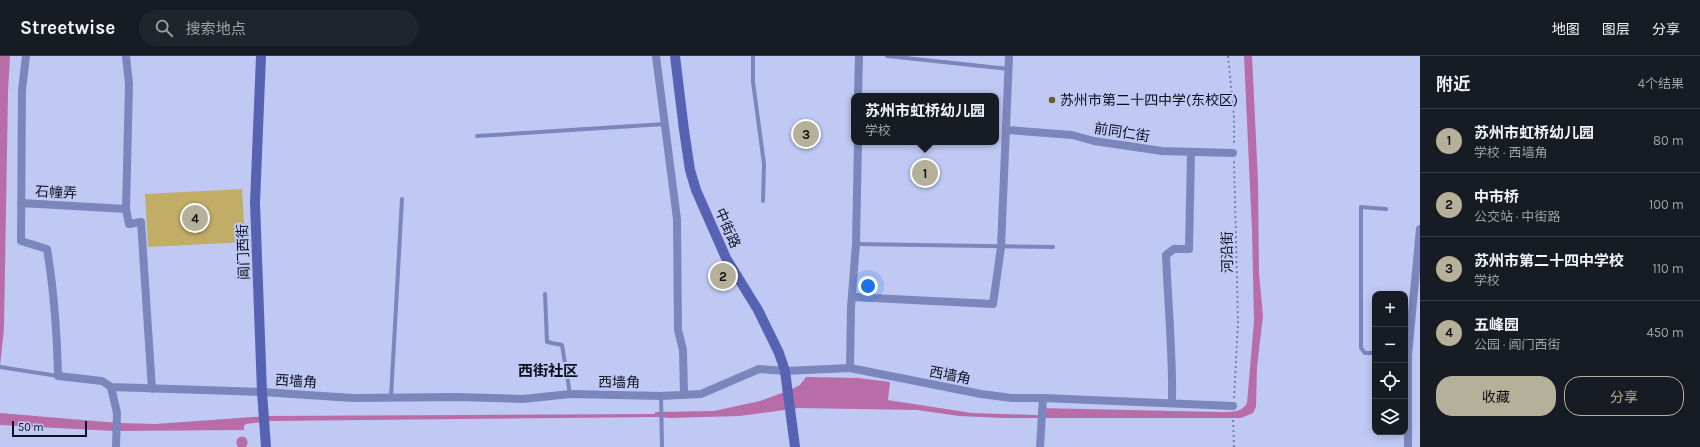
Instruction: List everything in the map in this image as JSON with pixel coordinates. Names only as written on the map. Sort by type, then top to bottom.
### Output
[{"type":"main road","name":"阊门西街","points":[[260,56],[255,203],[262,392],[266,447]]},
{"type":"main road","name":"中街路","points":[[675,56],[690,170],[696,190],[726,258],[758,310],[779,353],[785,371],[792,415],[795,447]]},
{"type":"street","points":[[22,203],[22,90],[26,56]]},
{"type":"street","points":[[126,56],[129,84],[126,208],[129,224],[141,222],[152,389]]},
{"type":"street","points":[[656,56],[677,220],[678,330],[683,350],[684,395]]},
{"type":"street","points":[[858,93],[859,56]]},
{"type":"street","points":[[852,297],[993,304],[1001,247],[1009,56]]},
{"type":"street","name":"前同仁街","points":[[1007,130],[1072,135],[1094,141],[1145,149],[1191,153],[1233,153]]},
{"type":"street","points":[[850,368],[852,297],[856,244],[858,145]]},
{"type":"street","points":[[1172,403],[1166,255],[1174,249],[1189,249],[1191,153]]},
{"type":"street","name":"石幢弄","points":[[58,376],[57,329],[53,282],[47,249],[21,241],[22,203],[126,208]]},
{"type":"street","points":[[1408,345],[1420,229]]},
{"type":"street","points":[[1407,363],[1408,447]]},
{"type":"street","name":"西墙角","points":[[111,387],[262,392],[353,398],[456,397],[523,399],[570,394],[661,396],[701,394],[759,370],[785,371],[850,368],[981,394],[1042,401],[1172,403],[1233,406]]},
{"type":"street","points":[[58,376],[102,381],[111,387],[117,413],[116,447]]},
{"type":"street","points":[[1040,447],[1042,401]]},
{"type":"lane","points":[[753,56],[753,82],[764,164],[763,201]]},
{"type":"lane","points":[[887,56],[1009,69]]},
{"type":"lane","points":[[477,136],[665,124]]},
{"type":"lane","points":[[391,398],[402,199]]},
{"type":"lane","points":[[1372,353],[1365,353],[1361,348],[1362,207],[1386,209]]},
{"type":"lane","points":[[856,244],[1053,247]]},
{"type":"lane","points":[[545,294],[547,342],[562,345],[570,394]]},
{"type":"lane","points":[[0,367],[58,376]]},
{"type":"lane","points":[[661,396],[662,447]]},
{"type":"path","name":"河沿街","points":[[1228,56],[1234,117],[1233,153],[1238,323],[1232,430],[1234,447]]},
{"type":"shaded area","points":[[0,56],[10,56],[8,92],[4,328],[0,367]]},
{"type":"shaded area","points":[[1244,56],[1252,56],[1258,180],[1259,273],[1263,316],[1257,367],[1256,407],[1253,413],[1241,418],[1003,418],[959,416],[917,410],[799,408],[739,416],[670,418],[270,421],[246,424],[244,426],[244,430],[114,431],[0,425],[0,413],[118,423],[155,424],[268,416],[655,414],[655,412],[714,411],[760,401],[790,390],[800,385],[806,377],[858,378],[890,382],[888,400],[972,413],[1038,415],[1038,408],[1219,412],[1239,410],[1242,409],[1247,403],[1254,321],[1252,231]]},
{"type":"shaded area","points":[[242,189],[245,242],[148,247],[145,194]]},
{"type":"place","name":"苏州市第二十四中学(东校区)","points":[[1052,100]]},
{"type":"place","name":"苏州市第二十四中学校","points":[[806,134]]},
{"type":"place","name":"苏州市虹桥幼儿园","points":[[925,173]]},
{"type":"place","name":"五峰园","points":[[195,218]]},
{"type":"place","name":"中市桥","points":[[723,276]]},
{"type":"district","name":"西街社区","points":[[548,371]]}]
